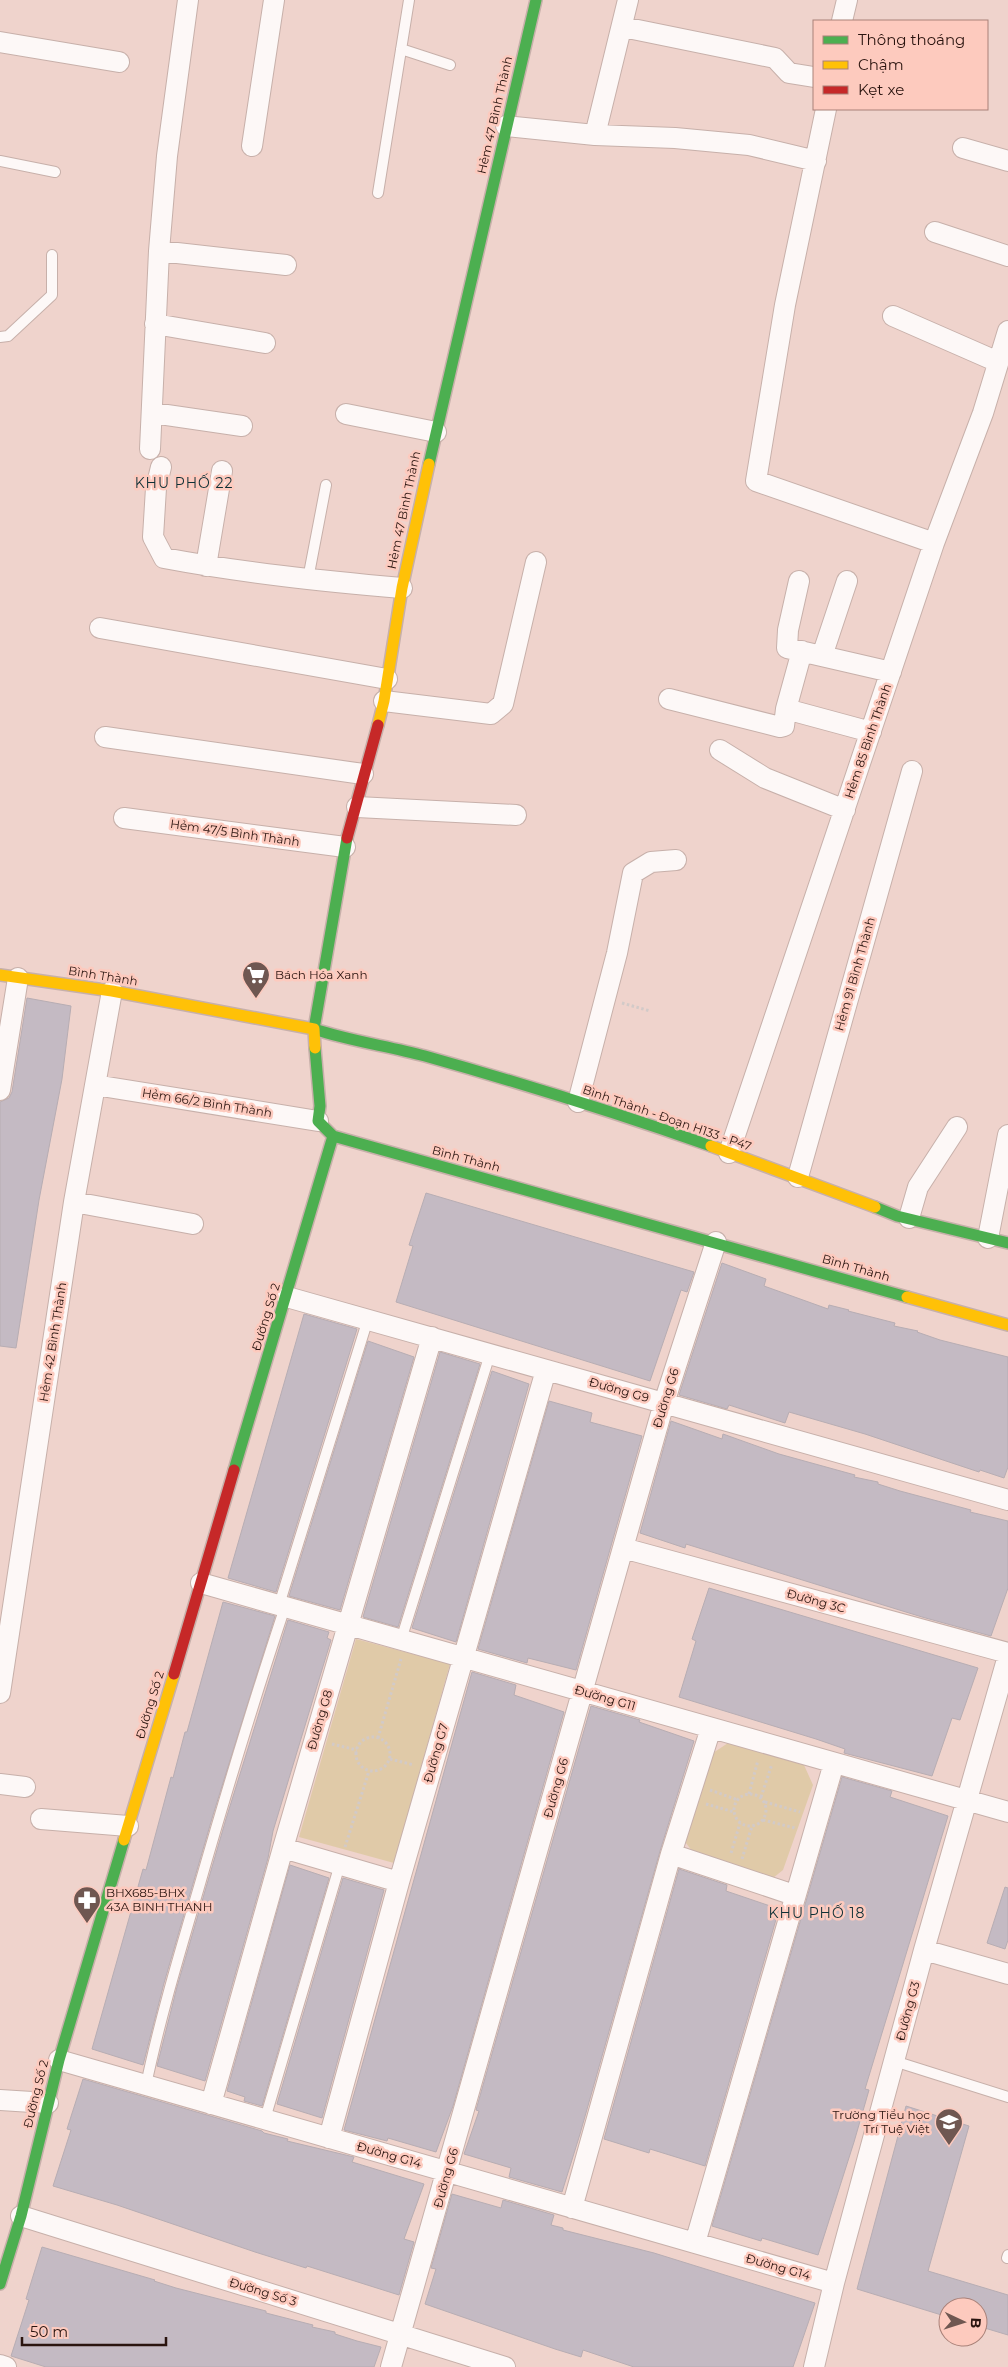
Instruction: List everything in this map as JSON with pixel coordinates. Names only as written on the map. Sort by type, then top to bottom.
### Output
[{"type":"street","points":[[150,448],[159,251],[167,156],[188,0]]},
{"type":"street","points":[[252,146],[274,0]]},
{"type":"street","name":"Hẻm 47 Bình Thành","points":[[314,1028],[345,847],[384,700],[402,588],[436,432],[536,0]]},
{"type":"street","points":[[595,135],[628,0]]},
{"type":"street","points":[[842,20],[846,0]]},
{"type":"street","points":[[622,27],[775,58],[789,73],[813,77]]},
{"type":"street","points":[[0,42],[119,62]]},
{"type":"street","points":[[826,110],[785,305],[756,481],[934,543]]},
{"type":"street","points":[[506,126],[595,135],[675,138],[749,145],[816,160]]},
{"type":"street","points":[[963,148],[1008,161]]},
{"type":"street","points":[[935,232],[1008,256]]},
{"type":"street","points":[[159,251],[286,265]]},
{"type":"street","points":[[893,316],[998,362]]},
{"type":"street","points":[[155,324],[265,344]]},
{"type":"street","name":"Hẻm 85 Bình Thành","points":[[729,1153],[934,543],[982,413],[1008,331]]},
{"type":"street","points":[[153,413],[242,426]]},
{"type":"street","points":[[346,414],[436,432]]},
{"type":"street","points":[[161,467],[156,488],[154,537],[164,558],[206,566],[308,579],[402,588]]},
{"type":"street","points":[[206,566],[222,470]]},
{"type":"street","points":[[384,700],[491,714],[503,704],[536,562]]},
{"type":"street","points":[[799,581],[788,630],[787,648],[891,672]]},
{"type":"street","points":[[822,656],[847,581]]},
{"type":"street","points":[[100,628],[387,679]]},
{"type":"street","points":[[669,699],[780,727],[784,726],[786,708],[802,652]]},
{"type":"street","points":[[786,708],[871,732]]},
{"type":"street","points":[[105,736],[364,774]]},
{"type":"street","points":[[720,750],[765,778],[844,810]]},
{"type":"street","name":"Hẻm 91 Bình Thành","points":[[798,1177],[912,771]]},
{"type":"street","points":[[357,807],[516,815]]},
{"type":"street","name":"Hẻm 47/5 Bình Thành","points":[[124,818],[345,847]]},
{"type":"street","points":[[578,1102],[628,907],[633,873],[651,862],[676,860]]},
{"type":"street","points":[[0,1090],[9,976]]},
{"type":"street","name":"Bình Thành","points":[[9,976],[112,991],[314,1028]]},
{"type":"street","name":"Hẻm 42 Bình Thành","points":[[0,1694],[74,1202],[112,991]]},
{"type":"street","points":[[314,1028],[320,1106],[318,1121]]},
{"type":"street","name":"Bình Thành - Đoạn H133 - P47","points":[[314,1028],[347,1040],[423,1056],[578,1102],[798,1177],[897,1216],[1008,1242]]},
{"type":"street","name":"Hẻm 66/2 Bình Thành","points":[[95,1085],[318,1121]]},
{"type":"street","name":"Bình Thành","points":[[318,1121],[333,1136],[1008,1325]]},
{"type":"street","points":[[909,1218],[918,1187],[957,1127]]},
{"type":"street","name":"Đường Số 2","points":[[0,2284],[20,2216],[59,2060],[287,1297],[333,1136]]},
{"type":"street","points":[[988,1238],[1008,1136]]},
{"type":"street","points":[[74,1202],[193,1224]]},
{"type":"street","name":"Đường G6","points":[[391,2367],[448,2172],[664,1403],[716,1242]]},
{"type":"street","name":"Đường G9","points":[[287,1297],[1008,1500]]},
{"type":"street","name":"Đường G8","points":[[211,2104],[314,1740],[432,1338]]},
{"type":"street","name":"Đường G7","points":[[329,2138],[399,1882],[546,1370]]},
{"type":"street","name":"Đường 3C","points":[[623,1548],[1008,1655]]},
{"type":"street","name":"Đường G11","points":[[201,1583],[1008,1812]]},
{"type":"street","name":"Đường G3","points":[[816,2367],[834,2283],[924,1950],[1008,1655]]},
{"type":"street","points":[[572,2208],[671,1854],[711,1728]]},
{"type":"street","points":[[695,2243],[794,1895],[834,1763]]},
{"type":"street","points":[[0,1784],[26,1787]]},
{"type":"street","points":[[41,1819],[128,1826]]},
{"type":"street","points":[[283,1848],[399,1882]]},
{"type":"street","points":[[671,1854],[794,1895]]},
{"type":"street","points":[[924,1950],[1008,1974]]},
{"type":"street","name":"Đường G14","points":[[59,2060],[834,2283]]},
{"type":"street","points":[[0,2100],[48,2102]]},
{"type":"street","name":"Đường Số 3","points":[[20,2216],[505,2367]]},
{"type":"street","points":[[0,2365],[6,2367]]},
{"type":"lane","points":[[378,193],[409,0]]},
{"type":"lane","points":[[402,49],[450,65]]},
{"type":"lane","points":[[0,161],[55,172]]},
{"type":"lane","points":[[0,337],[8,336],[52,295],[52,255]]},
{"type":"lane","points":[[308,579],[326,485]]},
{"type":"lane","points":[[146,2085],[175,1969],[368,1320]]},
{"type":"lane","points":[[404,1641],[490,1354]]},
{"type":"lane","points":[[265,2119],[340,1864]]},
{"type":"lane","points":[[894,2061],[1008,2097]]},
{"type":"path","points":[[605,1002],[626,1003],[650,1011]]},
{"type":"path","points":[[378,1738],[404,1641]]},
{"type":"path","points":[[369,1738],[378,1738],[385,1742],[390,1750],[390,1759],[386,1766],[378,1771],[369,1771],[361,1767],[357,1759],[357,1750],[361,1742],[369,1738]]},
{"type":"path","points":[[314,1740],[357,1750]]},
{"type":"path","points":[[691,1791],[738,1800],[749,1794],[771,1744]]},
{"type":"path","points":[[760,1797],[771,1744]]},
{"type":"path","points":[[340,1864],[369,1771]]},
{"type":"path","points":[[691,1791],[734,1812],[740,1823],[731,1874]]},
{"type":"path","points":[[749,1794],[760,1797],[765,1802],[815,1825]]},
{"type":"path","points":[[734,1812],[738,1800]]},
{"type":"path","points":[[731,1874],[752,1826],[763,1820],[766,1815],[765,1802]]},
{"type":"path","points":[[763,1820],[815,1825]]},
{"type":"path","points":[[740,1823],[752,1826]]},
{"type":"shaded area","points":[[356,1639],[450,1664],[394,1863],[299,1837]]},
{"type":"shaded area","points":[[728,1743],[804,1765],[813,1785],[783,1870],[773,1878],[692,1851],[686,1843],[687,1829],[713,1753]]},
{"type":"building","points":[[27,998],[71,1006],[62,1079],[39,1200],[16,1348],[0,1346],[0,1102],[9,1098],[12,1092]]},
{"type":"building","points":[[426,1193],[694,1272],[687,1292],[681,1290],[650,1381],[396,1302],[413,1246],[409,1245]]},
{"type":"building","points":[[722,1263],[766,1279],[764,1286],[828,1309],[829,1305],[849,1310],[895,1323],[894,1326],[918,1331],[940,1340],[1008,1357],[1008,1467],[1004,1478],[980,1470],[979,1472],[865,1434],[789,1412],[785,1423],[729,1405],[727,1409],[679,1395]]},
{"type":"building","points":[[304,1314],[357,1329],[276,1592],[228,1578]]},
{"type":"building","points":[[368,1341],[414,1357],[340,1610],[289,1596]]},
{"type":"building","points":[[440,1352],[480,1364],[398,1627],[363,1617]]},
{"type":"building","points":[[492,1371],[529,1384],[456,1642],[412,1628]]},
{"type":"building","points":[[549,1401],[592,1413],[590,1422],[642,1436],[576,1670],[528,1658],[527,1663],[478,1649]]},
{"type":"building","points":[[671,1421],[722,1439],[723,1434],[779,1454],[855,1475],[854,1477],[878,1482],[878,1484],[900,1491],[971,1510],[970,1512],[1008,1521],[1008,1588],[991,1636],[922,1617],[686,1544],[685,1548],[640,1533]]},
{"type":"building","points":[[709,1588],[978,1668],[960,1720],[952,1718],[932,1776],[844,1753],[845,1749],[816,1739],[679,1697],[696,1641],[692,1639]]},
{"type":"building","points":[[223,1602],[275,1616],[213,1815],[164,1983],[143,2065],[92,2049],[143,1869],[146,1870],[171,1777],[173,1778],[185,1732],[187,1732]]},
{"type":"building","points":[[288,1620],[329,1632],[327,1638],[331,1640],[273,1831],[268,1858],[205,2081],[157,2066],[177,1987],[226,1819]]},
{"type":"building","points":[[472,1672],[516,1685],[514,1695],[564,1712],[453,2106],[436,2152],[388,2138],[387,2141],[344,2130]]},
{"type":"building","points":[[591,1706],[640,1720],[639,1722],[694,1741],[660,1851],[562,2192],[509,2177],[511,2168],[464,2154],[479,2111],[476,2110]]},
{"type":"building","points":[[842,1777],[892,1791],[890,1797],[948,1816],[865,2089],[869,2090],[854,2142],[818,2255],[762,2238],[761,2241],[712,2226]]},
{"type":"building","points":[[290,1865],[329,1878],[262,2106],[244,2101],[245,2097],[227,2091]]},
{"type":"building","points":[[679,1869],[727,1885],[726,1891],[779,1909],[705,2166],[650,2149],[649,2153],[604,2139]]},
{"type":"building","points":[[343,1878],[384,1890],[322,2118],[277,2104]]},
{"type":"building","points":[[1005,1887],[1008,1888],[1008,1940],[1005,1949],[987,1943]]},
{"type":"building","points":[[83,2079],[262,2131],[288,2139],[287,2141],[354,2157],[352,2162],[424,2184],[404,2239],[414,2242],[399,2295],[255,2252],[117,2205],[53,2186],[71,2130],[67,2129]]},
{"type":"building","points":[[906,2106],[969,2126],[928,2271],[1008,2295],[1008,2335],[988,2329],[988,2297],[938,2297],[938,2314],[857,2289]]},
{"type":"building","points":[[452,2194],[501,2208],[503,2200],[554,2215],[551,2225],[563,2228],[563,2230],[654,2253],[815,2303],[793,2367],[634,2367],[583,2350],[581,2357],[425,2304],[436,2269],[431,2268]]},
{"type":"building","points":[[42,2247],[155,2280],[176,2288],[266,2311],[266,2313],[313,2325],[312,2327],[335,2332],[335,2334],[381,2347],[374,2367],[46,2367],[11,2356],[29,2300],[26,2299]]},
{"type":"traffic: fast","points":[[429,464],[536,0]]},
{"type":"traffic: fast","points":[[347,838],[314,1029],[425,1056],[497,1077],[605,1110],[711,1146]]},
{"type":"traffic: fast","points":[[315,1048],[320,1106],[318,1121],[333,1136],[907,1297]]},
{"type":"traffic: fast","points":[[234,1470],[333,1136]]},
{"type":"traffic: fast","points":[[875,1207],[897,1216],[1008,1243]]},
{"type":"traffic: fast","points":[[0,2284],[21,2216],[59,2060],[124,1840]]},
{"type":"traffic: slow","points":[[378,725],[384,701],[402,588],[429,464]]},
{"type":"traffic: slow","points":[[0,975],[112,991],[314,1029],[315,1048]]},
{"type":"traffic: slow","points":[[711,1146],[875,1207]]},
{"type":"traffic: slow","points":[[907,1297],[1008,1325]]},
{"type":"traffic: slow","points":[[124,1840],[174,1674]]},
{"type":"traffic: jam","points":[[347,838],[378,725]]},
{"type":"traffic: jam","points":[[174,1674],[234,1470]]},
{"type":"place","name":"Bách Hóa Xanh","points":[[256,999]]},
{"type":"place","name":"BHX685-BHX 43A BINH THANH","points":[[87,1924]]},
{"type":"place","name":"Trường Tiểu học Trí Tuệ Việt","points":[[949,2146]]},
{"type":"district","name":"KHU PHỐ 22","points":[[184,483]]},
{"type":"district","name":"KHU PHỐ 18","points":[[817,1913]]}]
